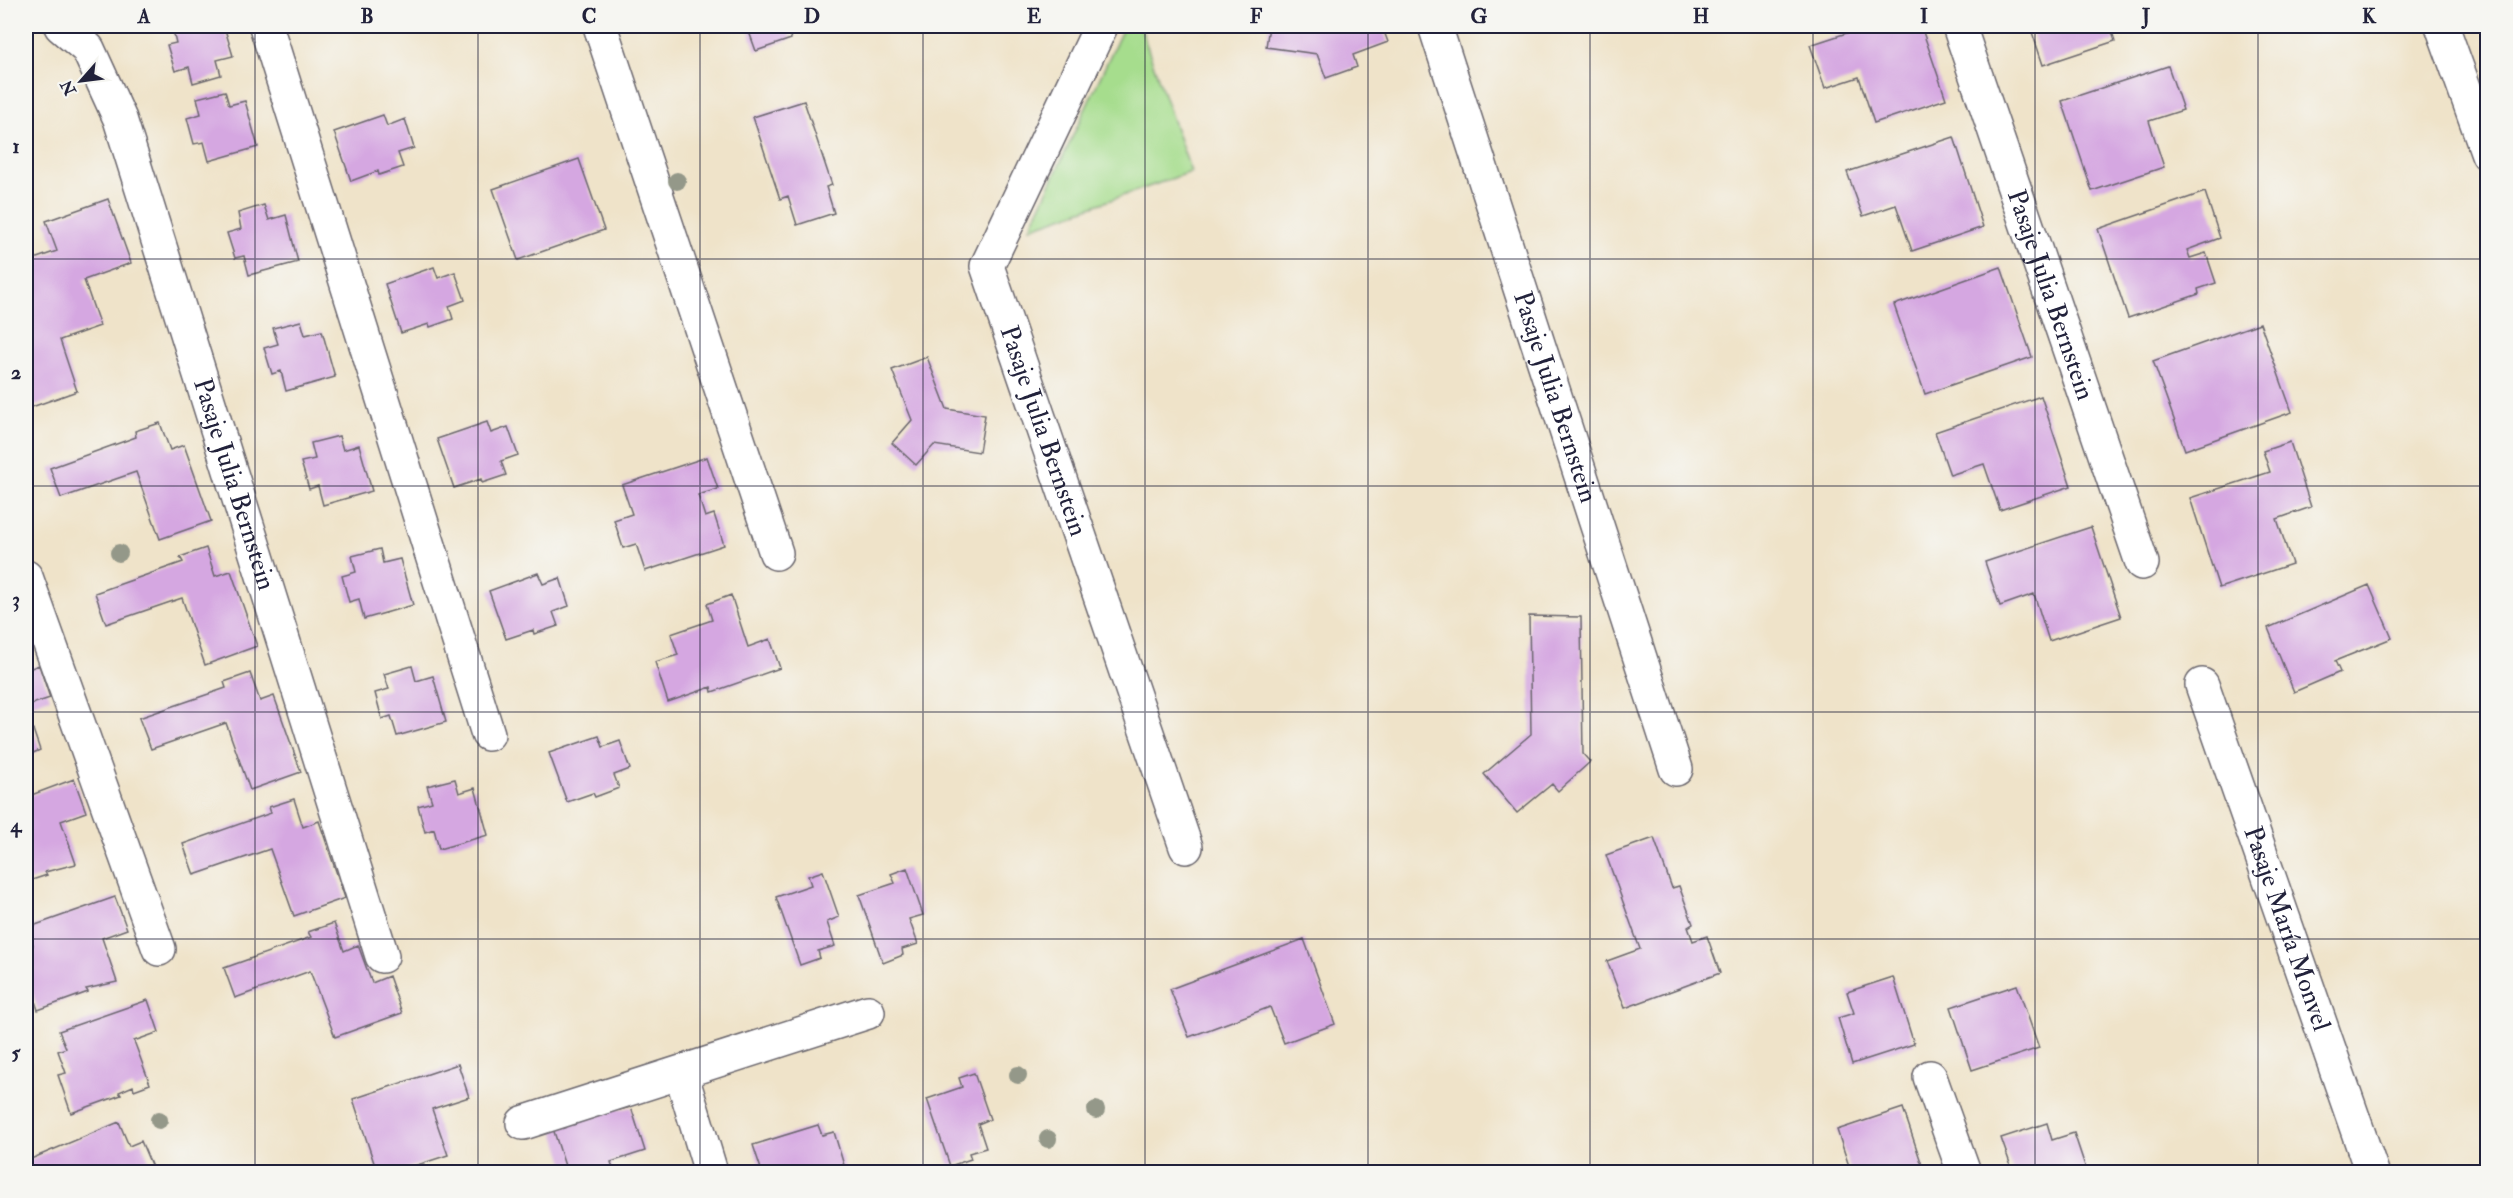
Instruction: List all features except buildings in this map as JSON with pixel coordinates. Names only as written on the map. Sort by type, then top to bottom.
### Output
[{"type":"street","name":"Pasaje Julia Bernstein","points":[[61,26],[88,49],[120,119],[382,956]]},
{"type":"street","points":[[266,26],[488,734]]},
{"type":"street","points":[[600,26],[776,553]]},
{"type":"street","name":"Pasaje Julia Bernstein","points":[[1101,26],[987,266],[1186,847]]},
{"type":"street","name":"Pasaje Julia Bernstein","points":[[1435,26],[1676,769]]},
{"type":"street","name":"Pasaje Julia Bernstein","points":[[1959,26],[2142,563]]},
{"type":"street","points":[[2442,26],[2487,154]]},
{"type":"street","points":[[26,578],[159,949]]},
{"type":"street","name":"Pasaje María Monvel","points":[[2202,685],[2372,1173]]},
{"type":"street","points":[[523,1123],[868,1012]]},
{"type":"street","points":[[681,1074],[711,1173]]},
{"type":"street","points":[[1930,1077],[1964,1173]]},
{"type":"green space","points":[[1124,26],[1140,26],[1191,172],[1030,228]]}]
